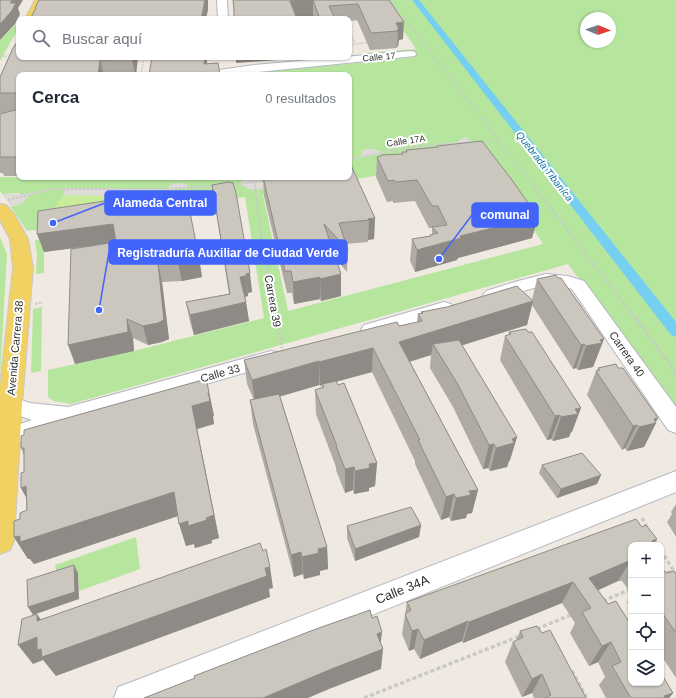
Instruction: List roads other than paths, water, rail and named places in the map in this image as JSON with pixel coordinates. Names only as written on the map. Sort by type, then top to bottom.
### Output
[{"type":"main road","points":[[32,16],[40,0]]},
{"type":"main road","name":"Avenida Carrera 38","points":[[0,541],[5,405],[23,268],[19,239],[2,205]]},
{"type":"street","points":[[222,0],[226,16]]},
{"type":"street","name":"Calle 17","points":[[353,50],[411,54]]},
{"type":"street","name":"Calle 17","points":[[213,72],[224,68],[309,60]]},
{"type":"street","name":"Carrera 40","points":[[355,334],[549,279],[560,278],[578,285],[676,424]]},
{"type":"street","name":"Calle 33","points":[[4,438],[70,415],[287,353]]},
{"type":"street","name":"Calle 33","points":[[5,405],[28,411],[70,415]]},
{"type":"street","name":"Calle 34A","points":[[129,698],[676,481]]},
{"type":"waterway","name":"Quebrada Tibaníca","points":[[415,0],[676,332]]},
{"type":"place","name":"Alameda Central","points":[[53,223]]},
{"type":"place","name":"comunal","points":[[439,259]]},
{"type":"place","name":"Registraduría Auxiliar de Ciudad Verde","points":[[99,310]]}]
